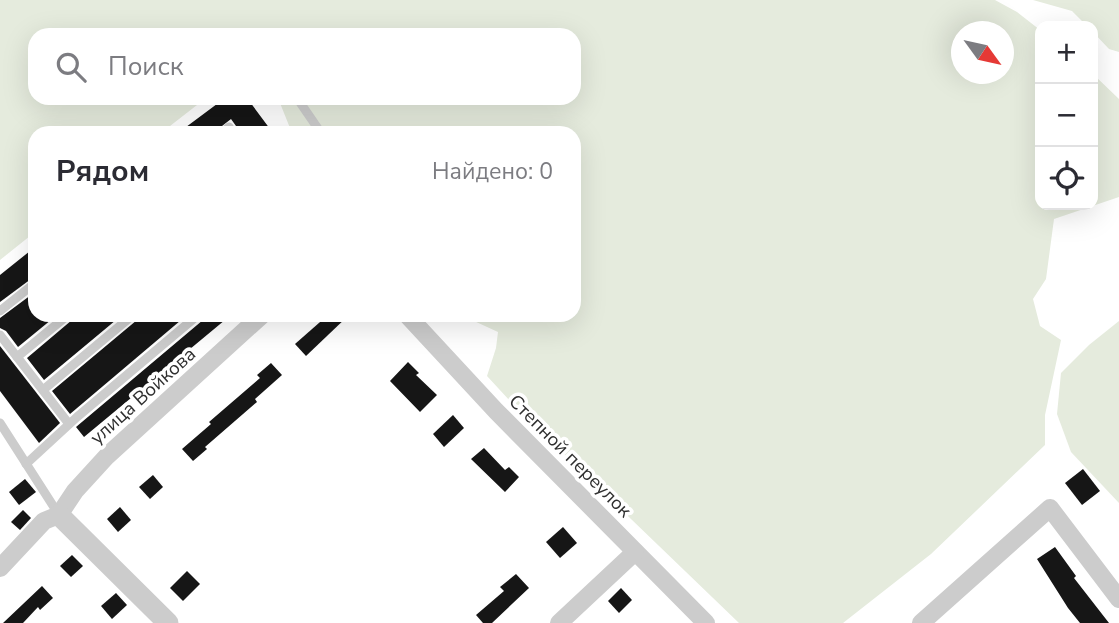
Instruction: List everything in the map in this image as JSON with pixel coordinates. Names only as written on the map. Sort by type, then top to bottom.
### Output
[{"type":"street","name":"улица Войкова","points":[[0,568],[44,520],[59,514],[75,491],[107,456],[254,322]]},
{"type":"street","name":"Степной переулок","points":[[413,322],[496,411],[706,623]]},
{"type":"street","points":[[921,623],[1050,508],[1119,598]]},
{"type":"street","points":[[59,514],[168,623]]},
{"type":"street","points":[[559,623],[635,552]]},
{"type":"lane","points":[[302,105],[316,126]]},
{"type":"lane","points":[[0,311],[28,289]]},
{"type":"lane","points":[[17,357],[60,322]]},
{"type":"lane","points":[[43,390],[125,322]]},
{"type":"lane","points":[[26,464],[190,322]]},
{"type":"lane","points":[[0,335],[69,424]]},
{"type":"lane","points":[[0,423],[59,514]]},
{"type":"shaded area","points":[[0,0],[995,0],[1035,26],[1035,210],[1081,210],[1054,219],[1046,279],[1033,299],[1040,326],[1061,340],[1045,415],[1045,445],[931,554],[843,623],[739,623],[523,415],[487,376],[498,332],[476,322],[581,322],[581,126],[289,126],[281,105],[581,105],[581,28],[28,28],[28,105],[197,105],[170,126],[28,126],[28,238],[0,260]]},
{"type":"shaded area","points":[[1033,0],[1119,0],[1119,52],[1109,49],[1098,37],[1098,21],[1082,21],[1072,11]]},
{"type":"shaded area","points":[[1098,79],[1119,99],[1119,197],[1098,204]]},
{"type":"shaded area","points":[[1119,321],[1119,503],[1071,452],[1057,414],[1061,373],[1089,345]]},
{"type":"building","points":[[216,105],[252,105],[268,126],[236,126],[231,119],[222,126],[187,126]]},
{"type":"building","points":[[28,253],[28,281],[0,302],[0,275]]},
{"type":"building","points":[[28,297],[28,322],[48,322],[18,347],[6,331],[0,328],[0,318]]},
{"type":"building","points":[[70,322],[114,322],[44,380],[27,358]]},
{"type":"building","points":[[135,322],[179,322],[70,414],[52,391]]},
{"type":"building","points":[[201,322],[223,322],[84,437],[76,427]]},
{"type":"building","points":[[320,322],[342,322],[306,356],[295,344]]},
{"type":"building","points":[[0,346],[60,423],[39,443],[0,391]]},
{"type":"building","points":[[408,362],[419,373],[416,375],[437,395],[420,412],[390,381]]},
{"type":"building","points":[[271,363],[282,375],[193,461],[182,449],[260,378],[257,375]]},
{"type":"building","points":[[453,415],[464,428],[444,447],[433,434]]},
{"type":"building","points":[[484,448],[505,470],[509,467],[519,477],[505,492],[471,459]]},
{"type":"building","points":[[1083,469],[1100,491],[1082,505],[1065,483]]},
{"type":"building","points":[[153,475],[163,487],[150,499],[139,487]]},
{"type":"building","points":[[25,479],[36,492],[19,505],[9,492]]},
{"type":"building","points":[[120,507],[131,520],[118,532],[107,519]]},
{"type":"building","points":[[23,510],[31,518],[20,530],[11,522]]},
{"type":"building","points":[[563,527],[577,543],[560,558],[546,542]]},
{"type":"building","points":[[1055,547],[1076,576],[1074,578],[1109,623],[1080,623],[1068,608],[1037,559]]},
{"type":"building","points":[[72,555],[83,566],[71,577],[60,566]]},
{"type":"building","points":[[187,571],[200,584],[183,601],[170,588]]},
{"type":"building","points":[[516,574],[529,588],[492,623],[483,623],[476,615],[504,591],[500,587]]},
{"type":"building","points":[[42,586],[53,598],[40,610],[38,607],[23,623],[3,623]]},
{"type":"building","points":[[621,588],[632,600],[619,613],[608,601]]},
{"type":"building","points":[[116,593],[127,605],[112,619],[101,606]]}]
